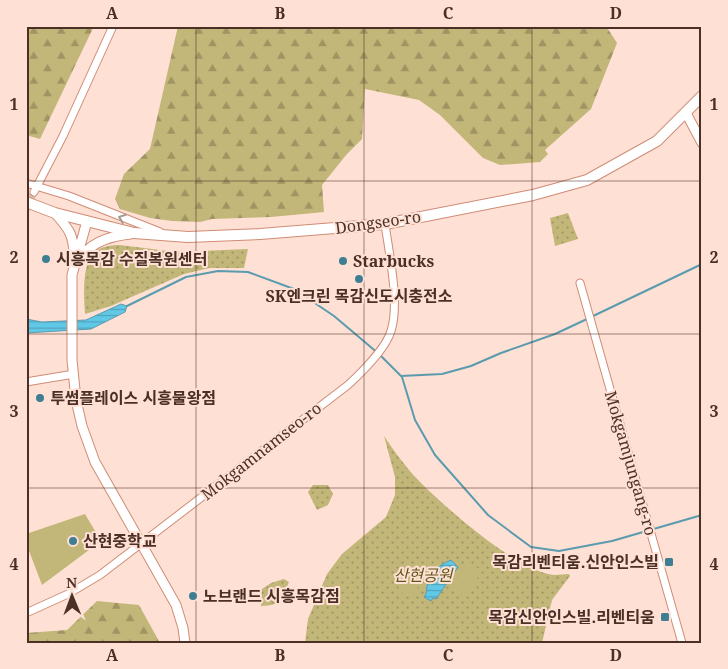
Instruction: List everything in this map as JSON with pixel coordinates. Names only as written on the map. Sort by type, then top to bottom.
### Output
[{"type":"main road","name":"Dongseo-ro","points":[[26,202],[55,213],[134,233],[216,237],[385,224],[533,195],[587,180],[639,152],[650,143],[657,141],[702,96]]},
{"type":"street","points":[[36,189],[114,26]]},
{"type":"street","points":[[686,113],[702,143]]},
{"type":"street","points":[[26,184],[36,189],[69,196],[168,235]]},
{"type":"street","points":[[55,213],[71,232],[73,240],[72,360],[76,400],[82,426],[95,462],[176,605],[183,628],[185,643]]},
{"type":"street","points":[[72,275],[87,221]]},
{"type":"street","name":"Mokgamnamseo-ro","points":[[26,613],[68,594],[100,575],[348,385],[375,357],[391,332],[394,314],[392,275],[385,224]]},
{"type":"street","points":[[72,275],[80,258],[95,244],[118,235],[134,233]]},
{"type":"street","name":"Mokgamjungang-ro","points":[[581,287],[682,643]]},
{"type":"street","points":[[26,382],[74,374]]},
{"type":"green space","points":[[26,26],[94,26],[40,139],[26,135]]},
{"type":"green space","points":[[178,26],[606,26],[617,43],[591,109],[545,150],[548,154],[540,162],[500,165],[483,158],[440,115],[419,100],[365,89],[362,139],[322,185],[324,212],[271,217],[212,219],[200,222],[172,221],[150,218],[120,209],[115,199],[124,174],[150,149]]},
{"type":"green space","points":[[568,213],[578,239],[555,246],[550,218]]},
{"type":"green space","points":[[120,245],[176,252],[248,249],[244,268],[209,268],[184,274],[111,306],[85,314],[85,279],[88,262],[97,250]]},
{"type":"green space","name":"산현공원","points":[[384,436],[421,483],[456,515],[498,548],[538,571],[554,575],[569,574],[570,576],[552,600],[542,643],[305,643],[308,619],[327,574],[342,554],[386,517],[395,495],[395,477]]},
{"type":"green space","points":[[313,485],[328,485],[333,494],[328,505],[317,510],[308,492]]},
{"type":"green space","points":[[85,514],[101,541],[42,585],[26,543],[26,534]]},
{"type":"green space","points":[[467,561],[482,571],[466,596],[451,586]]},
{"type":"green space","points":[[414,572],[424,579],[410,598],[399,591]]},
{"type":"green space","points":[[284,579],[289,582],[280,600],[274,604],[261,606],[262,589],[271,583]]},
{"type":"green space","points":[[97,601],[139,605],[160,643],[26,643],[26,633],[67,630]]},
{"type":"water","points":[[121,304],[127,306],[125,312],[91,329],[26,333],[26,319],[42,322],[86,320]]},
{"type":"water","points":[[451,560],[458,567],[436,599],[433,598],[431,601],[424,597],[428,581],[433,573]]},
{"type":"waterway","points":[[591,317],[702,264]]},
{"type":"waterway","points":[[127,306],[186,277],[218,271],[248,272],[294,289],[334,316],[379,354],[401,376],[442,374],[471,366],[555,334],[587,319]]},
{"type":"waterway","points":[[402,377],[415,420],[435,455],[488,515],[531,547],[559,551],[612,541],[702,515]]},
{"type":"tunnel","points":[[26,210],[34,192]]},
{"type":"place","name":"시흥목감 수질복원센터","points":[[46,259]]},
{"type":"place","name":"Starbucks","points":[[343,261]]},
{"type":"place","name":"SK엔크린 목감신도시충전소","points":[[359,279]]},
{"type":"place","name":"투썸플레이스 시흥물왕점","points":[[40,398]]},
{"type":"place","name":"산현중학교","points":[[73,541]]},
{"type":"place","name":"목감리벤티움.신안인스빌","points":[[669,562]]},
{"type":"place","name":"노브랜드 시흥목감점","points":[[193,596]]},
{"type":"place","name":"목감신안인스빌.리벤티움","points":[[665,617]]}]
